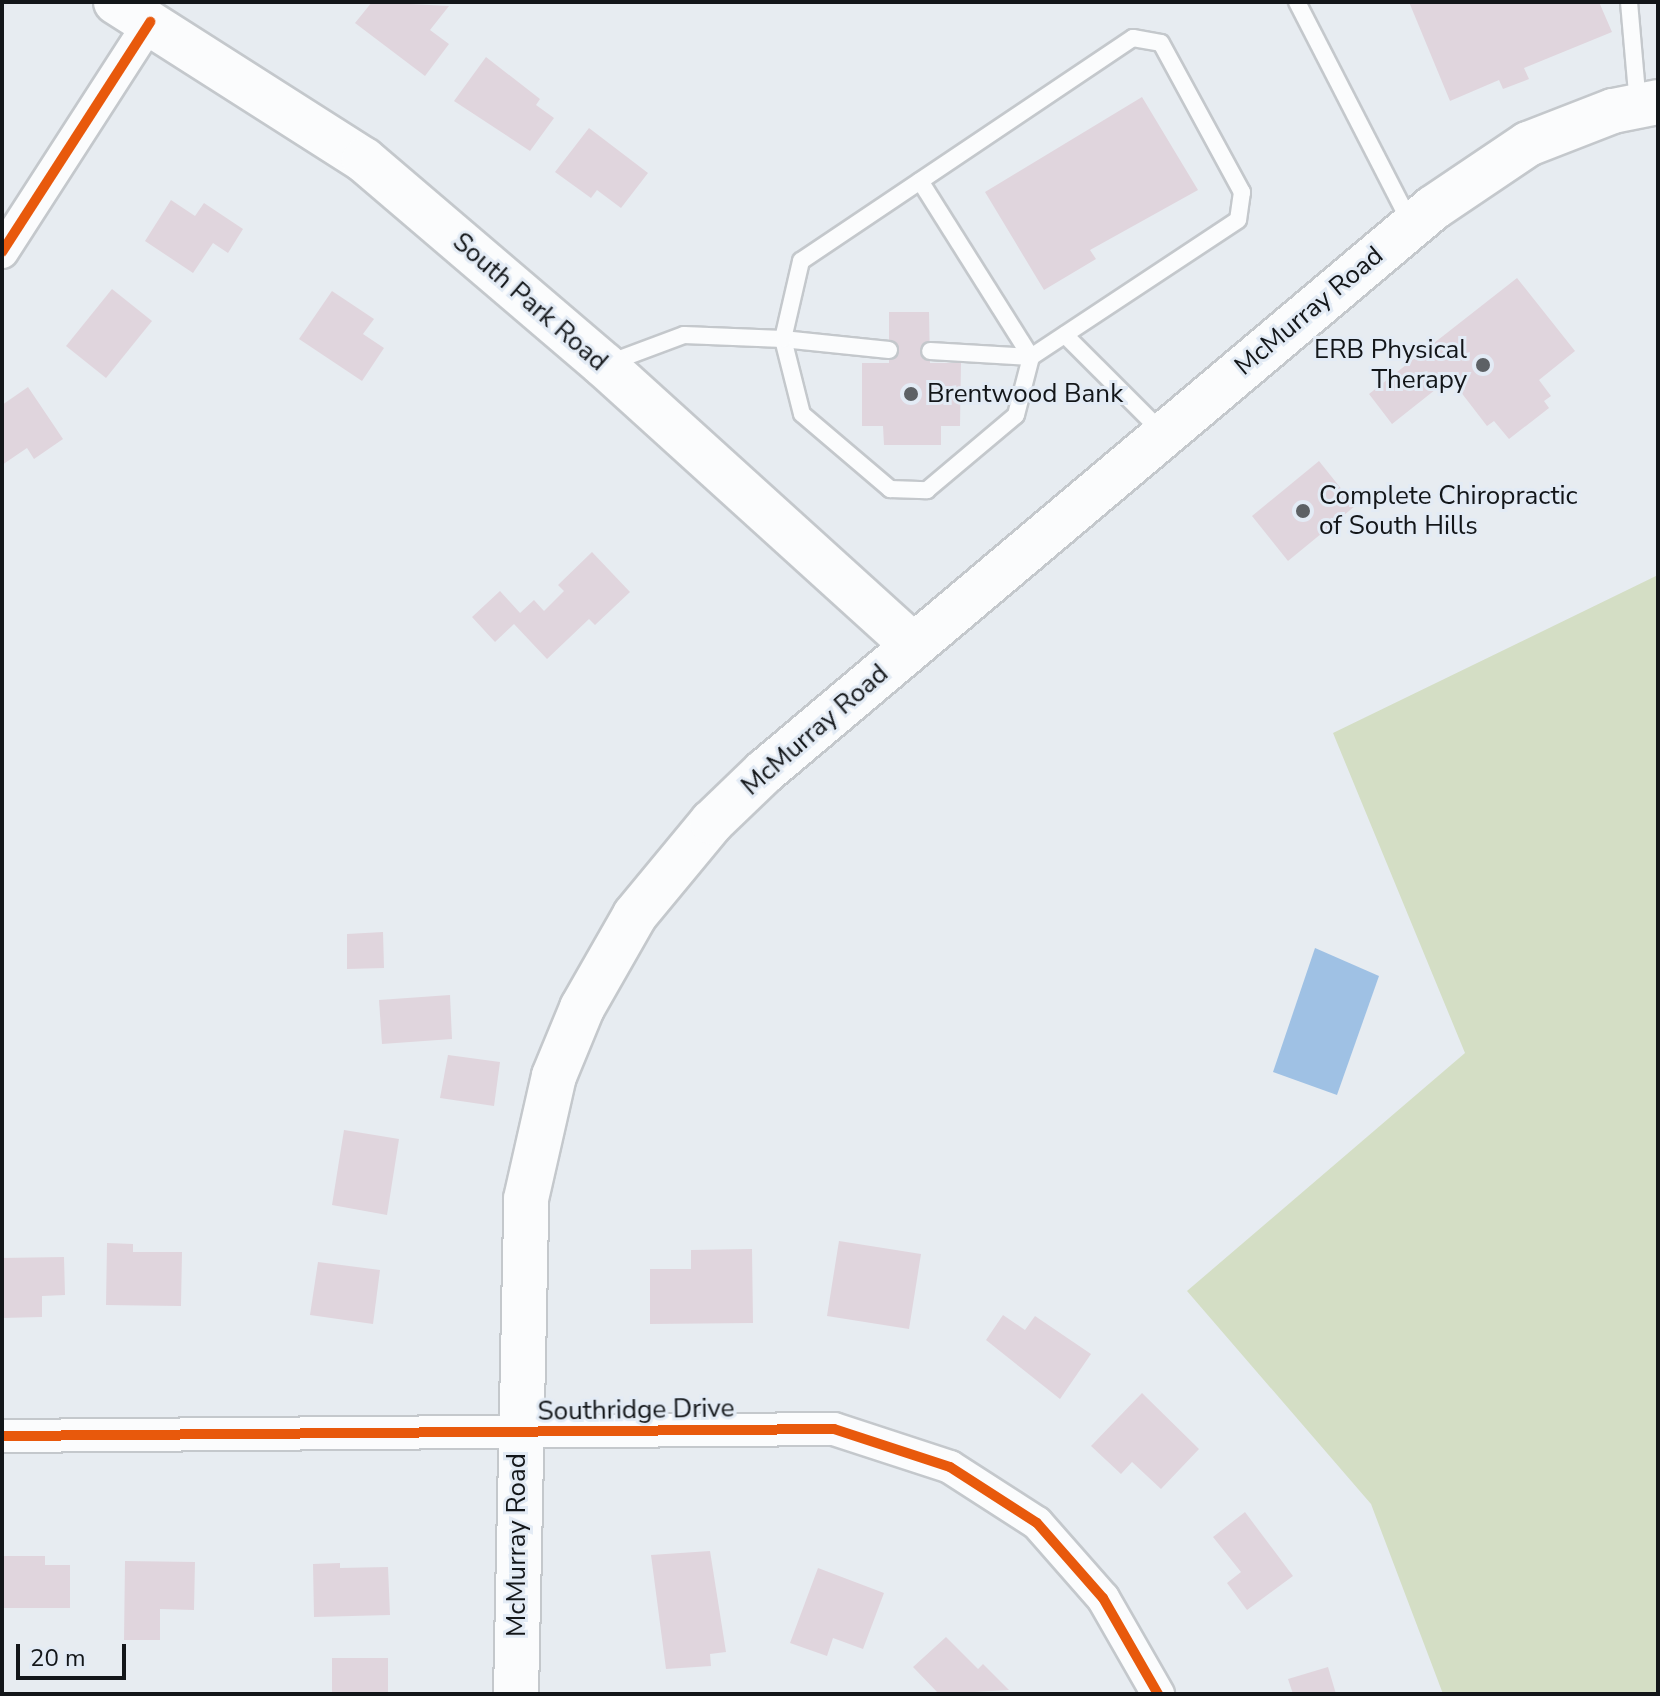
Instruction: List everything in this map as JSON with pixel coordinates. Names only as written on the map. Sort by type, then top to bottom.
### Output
[{"type":"main road","name":"South Park Road","points":[[133,12],[364,160],[604,365],[912,644]]},
{"type":"main road","name":"McMurray Road","points":[[516,1694],[517,1434],[526,1199],[538,1131],[582,1008],[635,915],[712,822],[912,644],[1412,225],[1528,144],[1648,104]]},
{"type":"street","points":[[2,252],[133,12]]},
{"type":"street","name":"Southridge Drive","points":[[2,1436],[834,1429],[950,1467],[1037,1523],[1103,1598],[1158,1694]]},
{"type":"lane","points":[[1297,2],[1412,225]]},
{"type":"lane","points":[[1629,2],[1648,104]]},
{"type":"lane","points":[[920,181],[1031,357],[1016,415],[927,490],[890,489],[802,414],[783,339],[801,261],[920,181],[1133,38],[1161,43],[1242,192],[1244,207],[1238,220],[1031,357],[930,351]]},
{"type":"lane","points":[[604,365],[684,335],[783,339],[889,350]]},
{"type":"lane","points":[[1065,335],[1163,433]]},
{"type":"green space","points":[[1658,575],[1658,1694],[1443,1694],[1371,1504],[1187,1291],[1465,1053],[1333,733]]},
{"type":"water","points":[[1315,948],[1379,976],[1337,1095],[1273,1072]]},
{"type":"building","points":[[372,2],[449,6],[430,30],[449,44],[425,76],[355,23]]},
{"type":"building","points":[[1409,2],[1599,2],[1612,32],[1524,68],[1529,79],[1503,89],[1499,80],[1450,101]]},
{"type":"building","points":[[486,57],[540,99],[536,105],[554,118],[530,151],[454,101]]},
{"type":"building","points":[[1142,97],[1198,190],[1090,250],[1096,259],[1044,290],[985,192]]},
{"type":"building","points":[[589,128],[648,173],[621,208],[597,190],[591,198],[555,172]]},
{"type":"building","points":[[171,200],[195,216],[204,203],[243,229],[228,253],[213,243],[193,273],[145,241]]},
{"type":"building","name":"ERB Physical Therapy","points":[[1517,278],[1575,351],[1539,380],[1551,396],[1544,401],[1549,408],[1509,439],[1494,421],[1487,426],[1450,378],[1392,424],[1369,394]]},
{"type":"building","points":[[112,289],[152,321],[106,378],[66,346]]},
{"type":"building","points":[[332,291],[374,319],[363,334],[384,348],[362,381],[299,339]]},
{"type":"building","name":"Brentwood Bank","points":[[889,312],[929,312],[930,363],[961,363],[960,426],[941,426],[941,445],[884,445],[883,426],[862,426],[862,363],[889,363]]},
{"type":"building","points":[[28,387],[63,439],[34,459],[27,448],[2,465],[2,405]]},
{"type":"building","name":"Complete Chiropractic of South Hills","points":[[1319,461],[1355,506],[1288,561],[1252,516]]},
{"type":"building","points":[[592,552],[630,592],[595,625],[589,619],[547,659],[514,624],[495,642],[472,617],[500,591],[520,613],[534,600],[544,611],[564,591],[558,585]]},
{"type":"building","points":[[383,932],[384,968],[347,969],[347,934]]},
{"type":"building","points":[[450,995],[452,1039],[382,1044],[379,1000]]},
{"type":"building","points":[[448,1055],[500,1062],[494,1106],[440,1098]]},
{"type":"building","points":[[344,1130],[399,1139],[387,1215],[332,1205]]},
{"type":"building","points":[[839,1241],[921,1254],[909,1329],[827,1316]]},
{"type":"building","points":[[107,1243],[133,1244],[133,1252],[182,1252],[181,1306],[106,1305]]},
{"type":"building","points":[[752,1249],[753,1323],[650,1324],[650,1269],[691,1269],[691,1250]]},
{"type":"building","points":[[64,1257],[65,1295],[42,1296],[42,1317],[2,1318],[2,1258]]},
{"type":"building","points":[[318,1262],[380,1270],[373,1324],[310,1315]]},
{"type":"building","points":[[1003,1315],[1025,1330],[1035,1316],[1091,1354],[1060,1399],[986,1340]]},
{"type":"building","points":[[1142,1393],[1199,1449],[1161,1489],[1132,1462],[1121,1474],[1091,1446]]},
{"type":"building","points":[[1245,1512],[1293,1576],[1247,1610],[1227,1583],[1241,1572],[1213,1537]]},
{"type":"building","points":[[710,1551],[726,1652],[710,1654],[711,1666],[666,1669],[651,1555]]},
{"type":"building","points":[[3,1556],[45,1556],[45,1565],[70,1565],[70,1608],[3,1608]]},
{"type":"building","points":[[125,1561],[195,1562],[194,1610],[160,1609],[160,1640],[124,1640]]},
{"type":"building","points":[[340,1563],[340,1568],[388,1567],[390,1615],[314,1617],[313,1564]]},
{"type":"building","points":[[818,1568],[884,1593],[863,1649],[833,1638],[827,1656],[790,1643]]},
{"type":"building","points":[[946,1637],[978,1669],[983,1664],[1009,1690],[939,1694],[913,1667]]},
{"type":"building","points":[[332,1658],[388,1658],[388,1694],[332,1694]]},
{"type":"building","points":[[1328,1667],[1336,1694],[1293,1694],[1288,1679]]},
{"type":"cycle path","points":[[2,252],[150,22]]},
{"type":"cycle path","points":[[2,1436],[834,1429],[950,1467],[1037,1523],[1103,1598],[1158,1694]]},
{"type":"place","name":"ERB Physical Therapy","points":[[1483,365]]},
{"type":"place","name":"Brentwood Bank","points":[[911,394]]},
{"type":"place","name":"Complete Chiropractic of South Hills","points":[[1303,511]]}]
